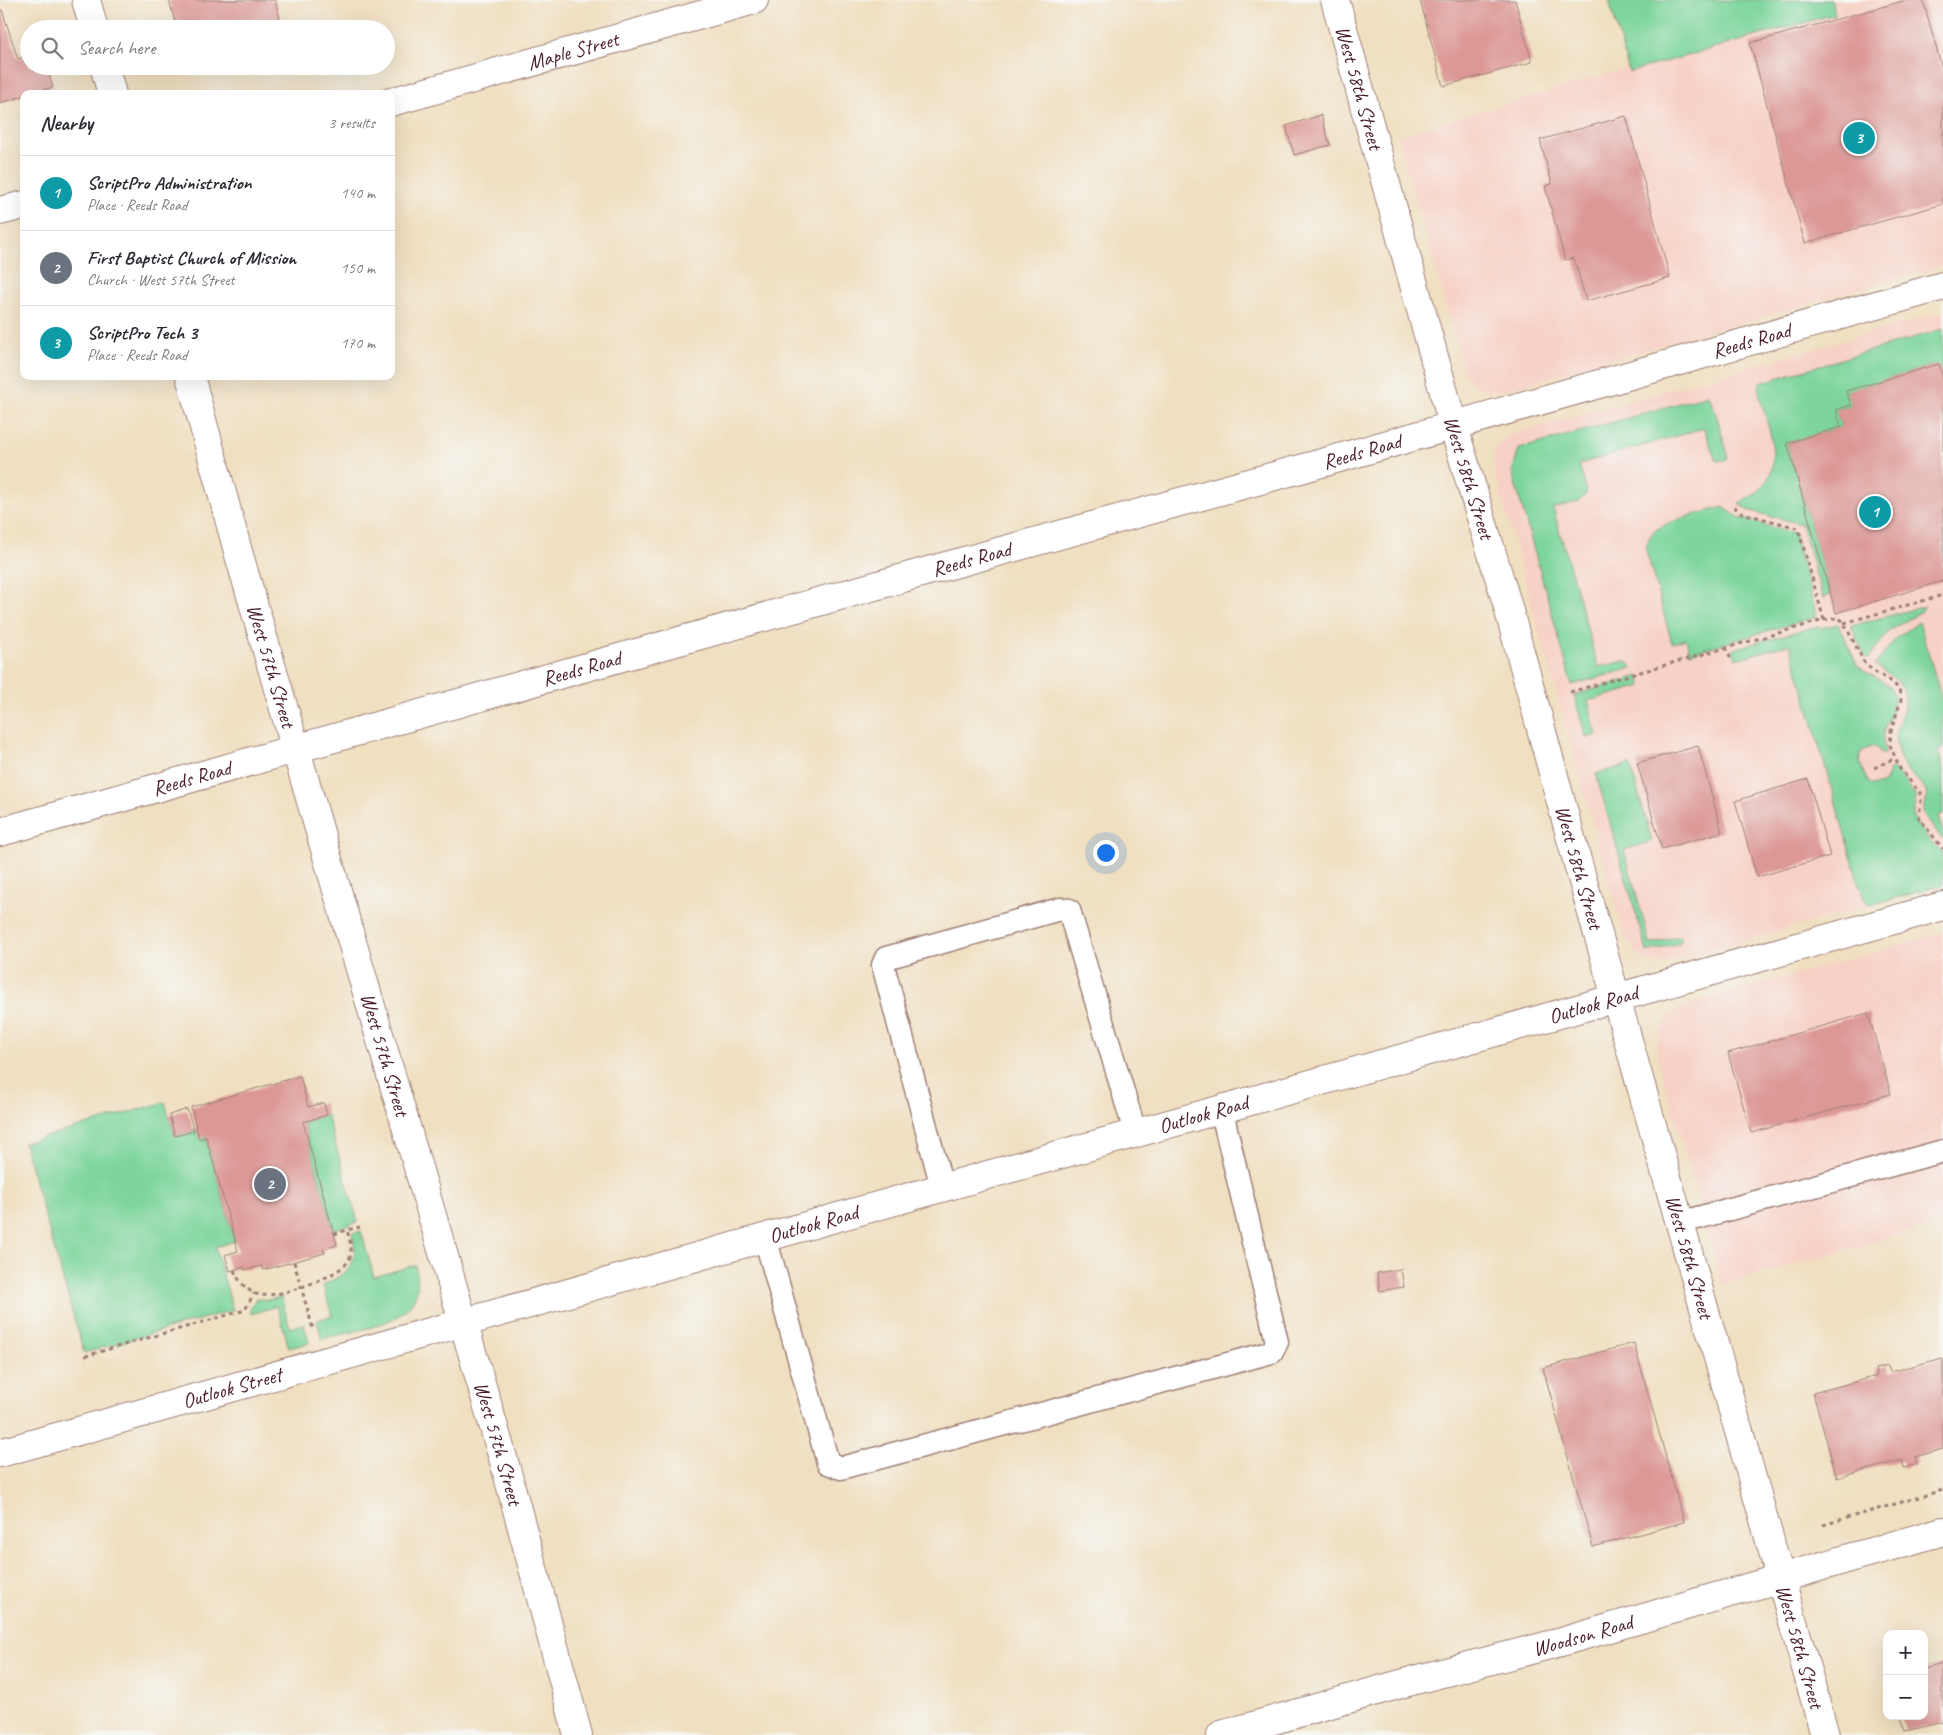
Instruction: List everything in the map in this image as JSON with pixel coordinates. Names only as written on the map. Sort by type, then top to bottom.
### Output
[{"type":"street","points":[[86,0],[92,20]]},
{"type":"street","name":"Maple Street","points":[[395,101],[754,0]]},
{"type":"street","name":"West 58th Street","points":[[1336,0],[1453,425],[1506,600],[1573,846],[1824,1735]]},
{"type":"street","points":[[107,75],[111,90]]},
{"type":"street","points":[[0,212],[20,206]]},
{"type":"street","name":"Reeds Road","points":[[0,832],[928,571],[1304,468],[1943,286]]},
{"type":"street","name":"West 57th Street","points":[[191,380],[239,555],[505,1464],[578,1735]]},
{"type":"street","name":"Outlook Road","points":[[464,1322],[1943,906]]},
{"type":"street","name":"Outlook Street","points":[[0,1453],[464,1322]]},
{"type":"street","name":"Woodson Road","points":[[1221,1735],[1575,1637],[1943,1531]]},
{"type":"lane","points":[[942,1187],[883,965],[886,958],[1060,909],[1069,910],[1135,1132]]},
{"type":"lane","points":[[765,1237],[828,1464],[840,1468],[1272,1352],[1277,1342],[1221,1108]]},
{"type":"lane","points":[[1680,1223],[1943,1151]]},
{"type":"path","points":[[1732,505],[1742,513],[1798,528],[1824,620]]},
{"type":"path","points":[[1844,623],[1943,595]]},
{"type":"path","points":[[1570,692],[1824,620],[1841,619],[1864,662],[1899,689],[1901,700],[1890,738],[1890,745],[1900,769],[1920,793],[1919,818],[1943,849]]},
{"type":"path","points":[[1726,647],[1731,660]]},
{"type":"path","points":[[1874,768],[1895,758]]},
{"type":"path","points":[[334,1234],[360,1227]]},
{"type":"path","points":[[234,1270],[243,1285],[260,1295],[272,1295],[326,1279],[344,1268],[350,1258],[351,1252],[347,1230]]},
{"type":"path","points":[[294,1262],[311,1323]]},
{"type":"path","points":[[85,1356],[245,1310],[254,1293]]},
{"type":"path","points":[[1823,1525],[1943,1490]]},
{"type":"shaded area","points":[[1609,0],[1943,0],[1943,266],[1500,391],[1488,391],[1475,385],[1465,374],[1398,136],[1628,68]]},
{"type":"shaded area","points":[[1943,312],[1943,885],[1666,963],[1647,961],[1626,940],[1622,928],[1496,477],[1493,456],[1497,447],[1501,442],[1514,434]]},
{"type":"shaded area","points":[[1943,933],[1943,1222],[1722,1285],[1658,1059],[1656,1047],[1662,1027],[1677,1010],[1696,1002]]},
{"type":"green space","points":[[1609,0],[1831,0],[1835,14],[1629,72]]},
{"type":"green space","points":[[1943,329],[1943,378],[1938,364],[1847,391],[1851,405],[1836,410],[1841,427],[1787,443],[1831,595],[1823,598],[1801,524],[1747,510],[1739,503],[1753,496],[1763,487],[1769,477],[1772,466],[1772,441],[1760,398],[1760,383]]},
{"type":"green space","points":[[1708,395],[1715,410],[1728,455],[1727,459],[1716,460],[1704,428],[1579,464],[1586,494],[1578,502],[1553,508],[1598,667],[1625,661],[1632,668],[1572,685],[1512,472],[1519,449]]},
{"type":"green space","points":[[1723,507],[1740,518],[1794,533],[1817,617],[1690,653],[1686,639],[1672,643],[1646,550],[1647,544],[1651,535],[1664,525]]},
{"type":"green space","points":[[1925,606],[1921,612],[1890,630],[1868,659],[1865,657],[1851,626]]},
{"type":"green space","points":[[1919,622],[1943,702],[1943,748],[1938,750],[1943,768],[1943,815],[1938,817],[1943,840],[1923,812],[1927,799],[1925,790],[1907,771],[1897,749],[1896,733],[1905,700],[1902,686],[1892,676],[1875,665],[1896,638]]},
{"type":"green space","points":[[1838,624],[1857,665],[1888,685],[1894,696],[1892,709],[1883,734],[1885,754],[1881,754],[1877,748],[1872,746],[1861,752],[1860,759],[1864,774],[1871,785],[1879,785],[1885,782],[1889,770],[1893,769],[1896,771],[1915,796],[1913,816],[1915,820],[1921,830],[1943,852],[1943,885],[1870,905],[1864,899],[1859,884],[1790,644],[1736,659],[1733,649],[1818,626],[1821,628]]},
{"type":"green space","points":[[1639,676],[1642,686],[1588,701],[1597,735],[1586,738],[1574,695]]},
{"type":"green space","points":[[1630,764],[1652,841],[1624,850],[1650,944],[1681,936],[1679,943],[1647,952],[1596,774]]},
{"type":"green space","points":[[165,1102],[175,1136],[197,1130],[206,1137],[235,1241],[215,1247],[233,1310],[84,1353],[24,1143]]},
{"type":"green space","points":[[327,1115],[358,1222],[333,1230],[303,1122]]},
{"type":"green space","points":[[361,1231],[374,1277],[415,1265],[418,1285],[413,1300],[404,1311],[390,1320],[322,1339],[317,1320],[332,1316],[323,1285],[351,1266],[354,1253],[352,1233]]},
{"type":"green space","points":[[281,1297],[290,1328],[304,1324],[309,1343],[289,1348],[277,1306],[251,1314],[250,1308],[257,1298],[267,1300]]},
{"type":"building","points":[[169,0],[275,0],[281,20],[175,20]]},
{"type":"building","points":[[1420,0],[1515,0],[1532,62],[1443,86]]},
{"type":"building","points":[[1907,0],[1923,0],[1943,72],[1943,204],[1805,243],[1750,43]]},
{"type":"building","points":[[2,10],[18,59],[20,58],[20,75],[49,75],[53,87],[44,90],[20,90],[20,97],[0,103],[0,11]]},
{"type":"building","points":[[1321,115],[1330,145],[1294,155],[1286,126]]},
{"type":"building","points":[[1626,116],[1670,278],[1586,301],[1574,258],[1565,260],[1545,186],[1552,184],[1540,140]]},
{"type":"building","points":[[1939,364],[1943,378],[1943,581],[1836,613],[1787,443],[1841,427],[1836,410],[1851,405],[1846,391]]},
{"type":"building","points":[[1698,746],[1722,832],[1662,849],[1637,763]]},
{"type":"building","points":[[1808,779],[1830,856],[1757,877],[1735,801]]},
{"type":"building","points":[[1868,1013],[1891,1094],[1751,1133],[1728,1053]]},
{"type":"building","points":[[300,1076],[308,1107],[324,1103],[327,1115],[303,1122],[337,1245],[323,1249],[325,1253],[263,1270],[262,1266],[245,1270],[244,1267],[230,1271],[225,1255],[238,1251],[206,1137],[199,1139],[191,1107]]},
{"type":"building","points":[[187,1109],[194,1131],[175,1136],[169,1115]]},
{"type":"building","points":[[1401,1269],[1404,1287],[1380,1291],[1377,1273]]},
{"type":"building","points":[[1634,1343],[1684,1522],[1593,1547],[1543,1368]]},
{"type":"building","points":[[1943,1358],[1943,1449],[1915,1457],[1917,1464],[1904,1468],[1902,1460],[1837,1478],[1813,1393],[1877,1376],[1875,1369],[1888,1366],[1890,1372]]},
{"type":"building","points":[[1943,1664],[1943,1722],[1905,1731],[1902,1720],[1928,1720],[1928,1668]]},
{"type":"place","name":"ScriptPro Tech 3","points":[[1859,138]]},
{"type":"place","name":"ScriptPro Administration","points":[[1875,512]]},
{"type":"place","name":"First Baptist Church of Mission","points":[[270,1184]]}]
